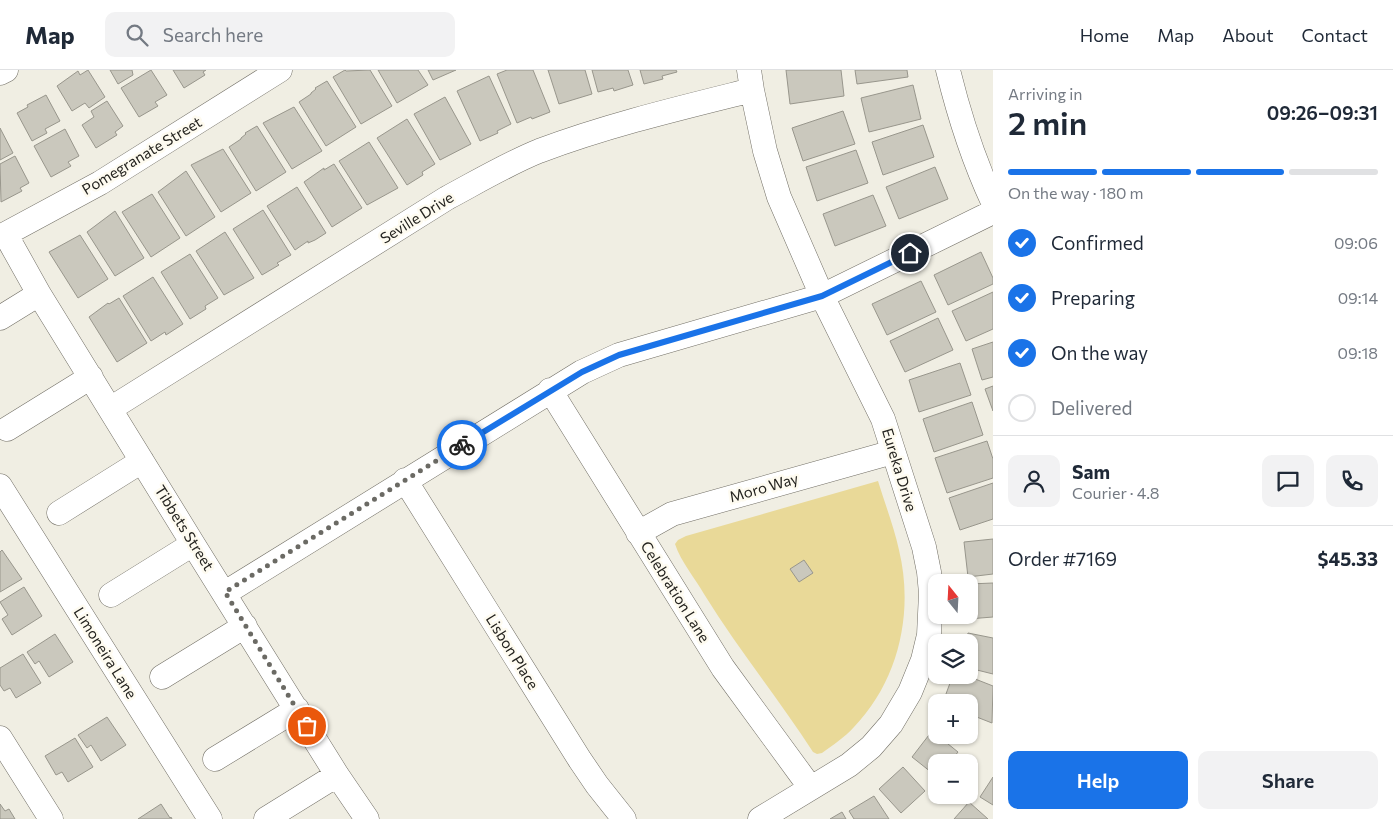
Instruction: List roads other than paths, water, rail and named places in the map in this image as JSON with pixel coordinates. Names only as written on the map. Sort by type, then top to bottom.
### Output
[{"type":"street","points":[[0,73],[6,70]]},
{"type":"street","name":"Pomegranate Street","points":[[3,236],[100,183],[280,70]]},
{"type":"street","points":[[948,70],[966,135],[993,202]]},
{"type":"street","name":"Eureka Drive","points":[[751,80],[765,151],[779,197],[822,296],[883,419],[927,560],[931,593],[927,646],[917,678],[886,730],[849,765],[760,819]]},
{"type":"street","name":"Seville Drive","points":[[110,409],[447,198],[499,171],[537,152],[751,80]]},
{"type":"street","points":[[225,592],[582,372],[619,355],[822,296],[993,212]]},
{"type":"street","name":"Tibbets Street","points":[[3,236],[337,775],[367,819]]},
{"type":"street","points":[[0,318],[39,294]]},
{"type":"street","points":[[7,429],[91,377]]},
{"type":"street","name":"Celebration Lane","points":[[550,390],[723,668],[810,787]]},
{"type":"street","name":"Moro Way","points":[[638,532],[672,514],[893,452]]},
{"type":"street","points":[[59,513],[142,461]]},
{"type":"street","name":"Lisbon Place","points":[[405,480],[596,785],[624,819]]},
{"type":"street","name":"Limoneira Lane","points":[[0,486],[210,819]]},
{"type":"street","points":[[111,595],[193,544]]},
{"type":"street","points":[[162,677],[245,626]]},
{"type":"street","points":[[215,759],[297,709]]},
{"type":"street","points":[[3,748],[51,819]]},
{"type":"street","points":[[266,819],[337,775]]}]
